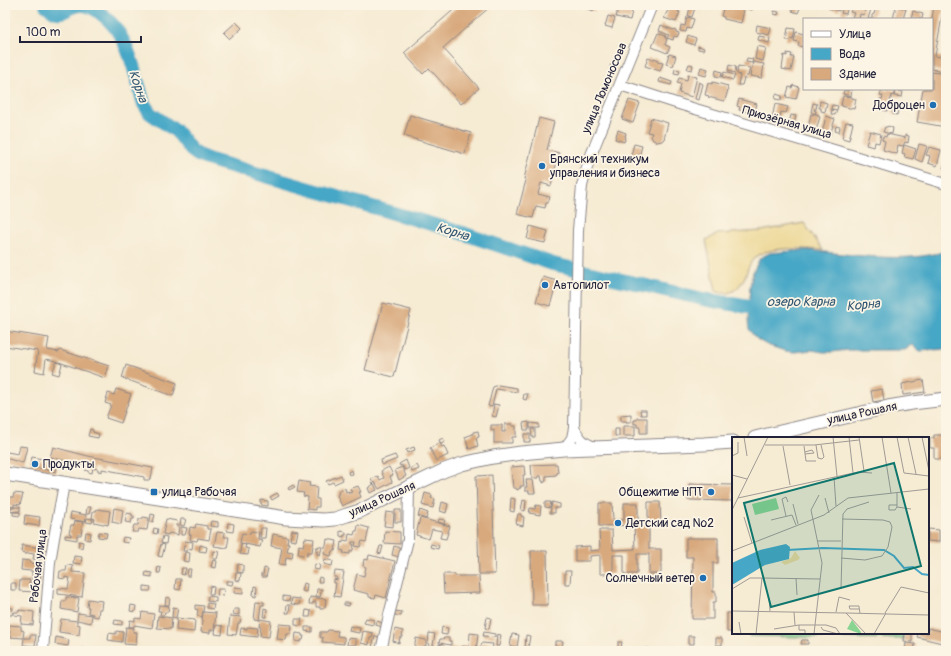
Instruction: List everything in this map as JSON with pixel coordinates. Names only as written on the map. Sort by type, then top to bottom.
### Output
[{"type":"main road","name":"улица Рошаля","points":[[759,437],[888,407],[946,399]]},
{"type":"main road","name":"улица Рошаля","points":[[5,474],[286,518],[324,520],[360,511],[446,470],[474,461],[521,453],[564,449],[732,442]]},
{"type":"street","name":"улица Ломоносова","points":[[574,428],[577,254],[580,196],[586,169],[593,149],[652,5]]},
{"type":"street","name":"Приозёрная улица","points":[[620,85],[946,184]]},
{"type":"street","points":[[574,428],[582,441],[598,448]]},
{"type":"street","points":[[564,449],[572,438],[574,428]]},
{"type":"street","name":"Рабочая улица","points":[[42,651],[50,562],[64,484]]},
{"type":"street","points":[[381,651],[408,540],[409,487]]},
{"type":"green space","points":[[749,634],[903,634],[903,639],[749,636]]},
{"type":"sand","points":[[804,223],[823,250],[780,249],[764,252],[752,260],[744,279],[734,291],[723,293],[716,291],[706,240],[718,234],[761,231]]},
{"type":"water","name":"озеро Карна","points":[[806,250],[876,257],[913,257],[946,251],[946,349],[920,351],[913,345],[904,350],[849,350],[823,352],[812,350],[794,352],[785,351],[767,345],[758,340],[749,329],[748,322],[750,286],[753,272],[760,258],[770,253]]},
{"type":"building","points":[[459,5],[492,5],[443,48],[479,88],[461,104],[429,68],[423,74],[404,53]]},
{"type":"building","points":[[588,5],[595,6],[594,11],[587,9]]},
{"type":"building","points":[[619,5],[633,7],[630,20],[616,17]]},
{"type":"building","points":[[671,5],[680,9],[676,22],[664,18]]},
{"type":"building","points":[[732,5],[738,5],[737,9],[744,10],[741,23],[724,19],[724,17],[721,16],[723,9],[726,9],[726,7],[732,8]]},
{"type":"building","points":[[745,5],[753,5],[752,10],[744,8]]},
{"type":"building","points":[[829,5],[841,5],[839,11],[828,8]]},
{"type":"building","points":[[843,5],[848,5],[846,14],[841,13]]},
{"type":"building","points":[[851,5],[864,5],[864,15],[860,14],[859,18],[852,17],[854,13],[850,12]]},
{"type":"building","points":[[934,5],[944,5],[935,56],[946,58],[946,73],[933,69],[932,18]]},
{"type":"building","points":[[793,6],[800,8],[798,13],[792,11]]},
{"type":"building","points":[[872,6],[876,7],[872,18],[868,18]]},
{"type":"building","points":[[896,6],[906,9],[903,18],[893,18]]},
{"type":"building","points":[[690,7],[695,8],[692,17],[688,16]]},
{"type":"building","points":[[774,11],[779,12],[778,15],[774,14]]},
{"type":"building","points":[[913,11],[923,14],[922,18],[911,18]]},
{"type":"building","points":[[608,16],[615,18],[612,28],[605,26]]},
{"type":"building","points":[[687,17],[694,19],[691,29],[687,28],[686,32],[680,31],[681,25],[685,26]]},
{"type":"building","points":[[236,22],[242,28],[230,39],[224,33]]},
{"type":"building","points":[[661,25],[676,30],[676,32],[679,33],[677,37],[674,36],[673,40],[667,38],[669,35],[659,31]]},
{"type":"building","points":[[757,25],[771,28],[769,35],[756,32]]},
{"type":"building","points":[[788,28],[795,29],[793,39],[791,38],[790,40],[786,40]]},
{"type":"building","points":[[796,32],[803,34],[803,47],[798,46],[799,42],[794,41]]},
{"type":"building","points":[[658,33],[666,36],[665,38],[667,39],[665,45],[670,47],[667,53],[652,47]]},
{"type":"building","points":[[688,36],[696,39],[694,45],[686,42]]},
{"type":"building","points":[[759,36],[770,38],[769,43],[758,40]]},
{"type":"building","points":[[698,46],[704,48],[703,50],[698,49]]},
{"type":"building","points":[[757,46],[766,48],[763,61],[755,59]]},
{"type":"building","points":[[787,53],[792,54],[791,57],[794,57],[791,71],[782,69],[784,55],[787,56]]},
{"type":"building","points":[[669,54],[676,56],[673,66],[666,64]]},
{"type":"building","points":[[648,58],[653,60],[654,58],[659,60],[658,62],[663,63],[660,71],[645,66]]},
{"type":"building","points":[[747,58],[753,59],[752,63],[746,62]]},
{"type":"building","points":[[753,62],[764,64],[762,78],[750,76]]},
{"type":"building","points":[[611,64],[616,65],[615,71],[609,70]]},
{"type":"building","points":[[689,64],[693,65],[692,70],[687,69]]},
{"type":"building","points":[[729,65],[736,67],[735,73],[728,71]]},
{"type":"building","points":[[738,66],[750,68],[748,76],[746,76],[745,79],[744,78],[742,85],[738,85],[740,75],[737,74]]},
{"type":"building","points":[[701,67],[708,69],[706,76],[699,74]]},
{"type":"building","points":[[675,69],[680,70],[679,74],[674,73]]},
{"type":"building","points":[[716,70],[722,72],[721,77],[715,76]]},
{"type":"building","points":[[724,72],[735,75],[733,80],[722,77]]},
{"type":"building","name":"Доброцен","points":[[933,72],[946,74],[946,127],[917,122],[923,90],[933,90]]},
{"type":"building","points":[[688,75],[697,77],[692,97],[679,93],[681,84],[677,83],[679,78],[687,80]]},
{"type":"building","points":[[660,78],[672,82],[671,85],[659,82]]},
{"type":"building","points":[[699,82],[703,84],[699,100],[695,99]]},
{"type":"building","points":[[713,82],[728,86],[724,101],[705,95],[708,83],[712,84]]},
{"type":"building","points":[[793,85],[799,87],[796,99],[786,97],[789,87],[792,88]]},
{"type":"building","points":[[844,90],[852,90],[851,96],[843,94]]},
{"type":"building","points":[[882,90],[895,91],[893,96],[892,95],[887,111],[877,108],[880,99],[882,99],[883,96],[880,95]]},
{"type":"building","points":[[895,90],[903,92],[902,97],[894,96]]},
{"type":"building","points":[[776,94],[782,96],[781,100],[775,99]]},
{"type":"building","points":[[843,96],[856,99],[854,109],[841,106]]},
{"type":"building","points":[[739,99],[757,104],[754,114],[739,110],[740,107],[737,106]]},
{"type":"building","points":[[629,100],[640,103],[633,123],[622,119]]},
{"type":"building","points":[[820,101],[827,103],[825,112],[821,111],[821,108],[819,108]]},
{"type":"building","points":[[813,103],[817,104],[816,109],[814,109],[816,111],[815,114],[818,114],[820,117],[816,130],[808,128],[811,114],[813,115],[814,113],[811,112]]},
{"type":"building","points":[[775,104],[788,107],[786,113],[781,112],[779,120],[772,118]]},
{"type":"building","points":[[832,105],[838,106],[837,110],[831,109]]},
{"type":"building","points":[[893,108],[898,110],[897,115],[893,114]]},
{"type":"building","points":[[832,110],[837,111],[835,115],[831,114]]},
{"type":"building","points":[[410,115],[471,133],[465,154],[404,136]]},
{"type":"building","points":[[791,115],[796,116],[794,124],[789,123]]},
{"type":"building","points":[[826,116],[835,119],[830,135],[822,133]]},
{"type":"building","name":"Брянский техникум управления и бизнеса","points":[[539,118],[554,122],[547,150],[559,153],[551,186],[541,183],[538,194],[550,197],[548,203],[546,203],[545,208],[536,206],[533,218],[517,214]]},
{"type":"building","points":[[651,118],[668,123],[664,139],[662,141],[657,142],[653,140],[651,136],[652,133],[647,132]]},
{"type":"building","points":[[846,122],[853,123],[849,140],[842,138]]},
{"type":"building","points":[[836,126],[840,127],[839,132],[835,131]]},
{"type":"building","points":[[888,126],[893,128],[892,134],[883,132],[885,127]]},
{"type":"building","points":[[618,130],[626,133],[624,142],[615,139]]},
{"type":"building","points":[[870,131],[881,134],[879,143],[875,142],[874,147],[866,145]]},
{"type":"building","points":[[887,134],[905,138],[905,135],[909,136],[908,143],[905,142],[903,146],[898,145],[897,154],[883,150],[885,141],[882,140],[883,136],[886,137]]},
{"type":"building","points":[[634,144],[642,146],[638,161],[630,159]]},
{"type":"building","points":[[919,144],[927,146],[922,162],[915,159]]},
{"type":"building","points":[[904,145],[916,149],[913,159],[904,157],[905,154],[902,153]]},
{"type":"building","points":[[929,147],[941,150],[937,166],[928,163],[930,156],[926,155]]},
{"type":"building","points":[[946,159],[946,169],[943,168]]},
{"type":"building","points":[[530,226],[548,231],[545,243],[527,239]]},
{"type":"building","points":[[543,277],[557,281],[550,306],[536,302]]},
{"type":"building","points":[[383,303],[411,310],[394,377],[365,370]]},
{"type":"building","points":[[5,331],[49,338],[47,350],[59,352],[60,350],[109,366],[105,378],[46,359],[44,373],[35,371],[38,351],[5,346]]},
{"type":"building","points":[[56,362],[62,364],[59,375],[52,373]]},
{"type":"building","points":[[126,365],[177,383],[173,396],[122,378]]},
{"type":"building","points":[[923,380],[925,392],[903,395],[902,384]]},
{"type":"building","points":[[498,385],[517,388],[517,392],[496,389],[492,407],[488,406],[493,387]]},
{"type":"building","points":[[116,389],[131,394],[121,423],[106,418],[111,405],[105,403],[108,393],[114,395]]},
{"type":"building","points":[[882,389],[884,400],[873,402],[871,391]]},
{"type":"building","points":[[524,394],[528,394],[526,400],[523,399]]},
{"type":"building","points":[[494,404],[499,405],[496,417],[492,416]]},
{"type":"building","points":[[640,410],[646,410],[646,415],[641,415]]},
{"type":"building","points":[[631,414],[631,422],[621,421],[621,415]]},
{"type":"building","points":[[637,418],[647,418],[647,433],[640,433],[640,427],[637,427],[637,424],[634,424],[634,420],[637,420]]},
{"type":"building","points":[[529,422],[529,430],[524,430],[523,423]]},
{"type":"building","points":[[530,423],[539,424],[539,428],[530,428]]},
{"type":"building","points":[[505,424],[512,424],[512,426],[516,426],[516,437],[512,437],[512,443],[494,443],[494,430],[491,431],[491,425],[502,425],[502,432],[505,432]]},
{"type":"building","points":[[623,426],[635,426],[635,436],[623,436]]},
{"type":"building","points":[[90,429],[99,434],[98,438],[88,436]]},
{"type":"building","points":[[531,429],[535,429],[535,437],[532,437]]},
{"type":"building","points":[[615,429],[619,429],[619,436],[615,436]]},
{"type":"building","points":[[478,431],[479,437],[476,438],[478,446],[469,449],[465,437]]},
{"type":"building","points":[[524,434],[530,434],[530,442],[524,442]]},
{"type":"building","points":[[934,435],[946,435],[946,459],[934,459],[934,448],[930,448],[930,438],[934,438]]},
{"type":"building","points":[[443,438],[445,442],[441,444],[439,440]]},
{"type":"building","points":[[440,443],[442,447],[444,446],[448,455],[436,461],[430,448]]},
{"type":"building","points":[[20,446],[27,447],[23,463],[5,458],[7,452],[18,454]]},
{"type":"building","points":[[53,447],[88,456],[153,468],[151,478],[149,480],[144,480],[144,477],[102,469],[102,472],[93,468],[92,473],[88,472],[85,470],[86,466],[50,457]]},
{"type":"building","points":[[414,447],[415,450],[407,453],[406,450]]},
{"type":"building","points":[[395,455],[397,459],[382,465],[381,460]]},
{"type":"building","points":[[32,457],[58,462],[56,472],[30,466]]},
{"type":"building","points":[[406,460],[409,468],[405,470],[402,465],[400,466],[399,464]]},
{"type":"building","points":[[557,464],[558,473],[556,475],[546,476],[545,482],[543,483],[541,476],[538,476],[538,478],[532,478],[531,465]]},
{"type":"building","points":[[417,465],[419,469],[412,472],[411,468]]},
{"type":"building","points":[[524,466],[524,486],[520,486],[521,488],[517,490],[516,488],[513,488],[511,467]]},
{"type":"building","points":[[389,467],[393,475],[390,476],[392,482],[379,489],[375,482],[373,484],[371,479],[378,476],[380,480],[384,478],[381,471]]},
{"type":"building","points":[[402,467],[406,476],[399,480],[395,470]]},
{"type":"building","points":[[352,470],[353,474],[349,475],[348,472]]},
{"type":"building","points":[[341,475],[343,480],[334,484],[333,482],[328,484],[326,481]]},
{"type":"building","points":[[492,475],[495,574],[479,574],[476,476]]},
{"type":"building","points":[[526,480],[533,480],[535,493],[525,491],[525,487],[527,487]]},
{"type":"building","points":[[299,481],[310,483],[309,486],[317,487],[316,499],[319,499],[319,507],[315,507],[315,510],[307,509],[308,497],[303,496],[304,493],[297,492]]},
{"type":"building","points":[[374,484],[377,490],[370,493],[368,488]]},
{"type":"building","name":"Общежитие НПТ","points":[[689,484],[732,485],[732,501],[688,500]]},
{"type":"building","points":[[293,485],[295,487],[289,490],[288,488]]},
{"type":"building","points":[[358,486],[361,492],[359,492],[361,497],[342,506],[337,496],[339,493],[338,491],[345,488],[346,492],[348,491],[349,493],[352,492],[350,489]]},
{"type":"building","points":[[14,493],[23,494],[20,505],[14,504],[14,507],[7,506],[7,497],[13,497]]},
{"type":"building","points":[[277,493],[279,496],[272,500],[270,497]]},
{"type":"building","points":[[425,493],[432,495],[431,498],[435,499],[433,508],[422,505]]},
{"type":"building","points":[[511,498],[515,499],[514,512],[510,511]]},
{"type":"building","points":[[261,500],[268,501],[268,506],[261,505]]},
{"type":"building","points":[[523,500],[526,501],[525,511],[521,510]]},
{"type":"building","points":[[442,502],[448,504],[446,513],[440,511]]},
{"type":"building","points":[[545,502],[551,502],[550,508],[545,507]]},
{"type":"building","points":[[552,502],[560,504],[560,508],[555,508],[555,513],[550,513]]},
{"type":"building","points":[[648,502],[660,502],[661,524],[649,524],[649,549],[661,549],[661,574],[649,574],[649,554],[637,554],[637,574],[624,574],[624,555],[613,555],[613,574],[600,574],[600,555],[590,556],[590,561],[575,561],[575,547],[590,546],[590,551],[600,550],[599,530],[612,530],[613,550],[635,549],[634,525],[599,526],[599,503],[612,503],[613,520],[624,520],[624,503],[638,503],[638,520],[648,520]]},
{"type":"building","points":[[536,505],[541,506],[540,515],[529,513],[530,508],[535,509]]},
{"type":"building","points":[[14,507],[20,507],[20,511],[5,512],[5,508],[11,509]]},
{"type":"building","points":[[87,507],[91,507],[89,514],[86,514]]},
{"type":"building","points":[[114,508],[123,510],[121,524],[112,522]]},
{"type":"building","points":[[97,509],[110,511],[108,525],[94,522],[95,519],[92,518],[93,511],[96,511]]},
{"type":"building","points":[[395,510],[401,510],[401,522],[395,522]]},
{"type":"building","points":[[420,510],[428,513],[426,519],[418,516]]},
{"type":"building","points":[[13,512],[20,512],[20,516],[13,515]]},
{"type":"building","points":[[71,512],[86,515],[85,522],[70,519]]},
{"type":"building","points":[[386,512],[394,513],[393,527],[384,526]]},
{"type":"building","points":[[127,513],[134,516],[131,523],[125,522]]},
{"type":"building","points":[[151,514],[155,515],[153,522],[150,521]]},
{"type":"building","points":[[518,514],[521,514],[521,516],[524,517],[523,526],[516,524]]},
{"type":"building","points":[[25,515],[40,517],[39,526],[24,524]]},
{"type":"building","points":[[143,517],[149,518],[147,530],[139,529],[138,532],[132,532],[134,525],[138,525],[139,519],[142,519]]},
{"type":"building","points":[[87,518],[93,519],[92,523],[86,522]]},
{"type":"building","points":[[420,518],[450,526],[446,539],[440,538],[442,531],[432,529],[429,539],[416,535]]},
{"type":"building","points":[[166,519],[177,521],[176,526],[179,526],[178,535],[169,533],[168,535],[163,534]]},
{"type":"building","points":[[181,519],[186,519],[184,526],[180,525]]},
{"type":"building","points":[[439,519],[445,520],[444,524],[438,522]]},
{"type":"building","points":[[75,521],[83,522],[81,535],[77,535],[77,540],[65,538],[65,535],[71,536],[69,533],[71,525],[74,525]]},
{"type":"building","points":[[211,521],[218,522],[218,527],[210,526]]},
{"type":"building","points":[[228,523],[234,524],[233,532],[227,531]]},
{"type":"building","points":[[196,524],[207,526],[207,529],[211,529],[209,540],[198,538],[197,541],[190,540],[190,527],[195,528]]},
{"type":"building","points":[[358,525],[369,528],[366,542],[362,541],[360,547],[355,546],[356,542],[352,542],[354,545],[352,552],[350,551],[350,554],[343,553],[344,551],[340,550],[341,542],[343,543],[343,540],[348,541],[349,534],[354,535],[355,531],[357,531]]},
{"type":"building","points":[[181,527],[187,528],[185,535],[181,535]]},
{"type":"building","points":[[154,528],[158,529],[157,534],[153,533]]},
{"type":"building","points":[[261,528],[266,528],[265,538],[260,538]]},
{"type":"building","points":[[929,529],[939,530],[939,542],[929,541]]},
{"type":"building","points":[[292,530],[298,531],[296,541],[290,540]]},
{"type":"building","points":[[251,531],[259,532],[258,539],[262,540],[260,547],[240,543],[242,533],[250,534]]},
{"type":"building","points":[[340,531],[346,532],[344,537],[340,536]]},
{"type":"building","points":[[385,531],[400,532],[400,544],[384,543]]},
{"type":"building","points":[[86,532],[91,533],[90,540],[85,539]]},
{"type":"building","points":[[99,532],[107,533],[106,538],[98,537]]},
{"type":"building","points":[[217,532],[225,533],[224,537],[229,537],[227,548],[214,546]]},
{"type":"building","points":[[273,534],[288,537],[287,543],[289,543],[287,551],[293,552],[292,558],[286,557],[285,565],[279,564],[282,548],[271,546]]},
{"type":"building","points":[[163,536],[167,537],[166,544],[161,543]]},
{"type":"building","points":[[123,537],[129,538],[128,543],[122,542]]},
{"type":"building","points":[[305,538],[314,539],[312,552],[307,552],[307,556],[298,554],[299,545],[303,546]]},
{"type":"building","name":"Солнечный ветер","points":[[686,538],[718,538],[718,563],[713,563],[713,592],[716,592],[716,602],[713,602],[713,619],[692,619],[693,557],[686,557]]},
{"type":"building","points":[[327,539],[337,541],[335,551],[332,551],[331,556],[324,554]]},
{"type":"building","points":[[79,541],[83,542],[82,548],[78,547]]},
{"type":"building","points":[[185,541],[193,542],[192,549],[187,548],[187,551],[183,551]]},
{"type":"building","points":[[161,544],[165,545],[162,557],[158,556]]},
{"type":"building","points":[[241,544],[246,545],[245,548],[249,549],[248,555],[240,554]]},
{"type":"building","points":[[431,544],[439,546],[438,549],[430,547]]},
{"type":"building","points":[[22,545],[42,548],[40,560],[33,559],[34,554],[25,554],[21,552]]},
{"type":"building","points":[[200,545],[207,547],[206,552],[199,551]]},
{"type":"building","points":[[318,546],[322,547],[320,555],[317,554],[316,551],[316,547],[318,548]]},
{"type":"building","points":[[380,546],[383,546],[381,554],[378,553]]},
{"type":"building","points":[[394,546],[401,548],[399,557],[392,555]]},
{"type":"building","points":[[214,551],[219,552],[217,559],[213,559]]},
{"type":"building","points":[[531,551],[547,551],[548,605],[532,605]]},
{"type":"building","points":[[185,552],[190,553],[189,562],[183,561]]},
{"type":"building","points":[[369,555],[395,561],[386,598],[376,595],[375,598],[369,597],[369,594],[353,590],[357,574],[364,576],[366,567],[363,566],[364,559],[368,560]]},
{"type":"building","points":[[74,556],[82,557],[81,564],[73,563]]},
{"type":"building","points":[[325,559],[333,561],[332,566],[324,564]]},
{"type":"building","points":[[22,560],[40,564],[40,572],[21,570]]},
{"type":"building","points":[[213,560],[217,561],[216,568],[211,567]]},
{"type":"building","points":[[238,564],[243,565],[243,573],[237,572]]},
{"type":"building","points":[[315,564],[320,565],[319,570],[314,569]]},
{"type":"building","points":[[67,565],[73,566],[72,572],[85,573],[82,597],[58,594],[58,588],[68,589],[70,578],[59,578],[60,571],[66,571]]},
{"type":"building","points":[[158,567],[161,568],[160,573],[157,573]]},
{"type":"building","points":[[182,568],[186,568],[184,575],[181,574]]},
{"type":"building","points":[[264,568],[268,569],[266,577],[261,577],[261,574],[263,575]]},
{"type":"building","points":[[188,569],[191,569],[190,576],[187,576]]},
{"type":"building","points":[[335,571],[344,572],[340,597],[334,596],[336,583],[334,583],[334,579],[337,580],[337,577],[334,577]]},
{"type":"building","points":[[565,571],[571,571],[570,584],[565,584]]},
{"type":"building","points":[[32,572],[41,573],[40,581],[32,580]]},
{"type":"building","points":[[146,572],[152,573],[152,577],[145,576]]},
{"type":"building","points":[[236,573],[241,573],[240,581],[235,580]]},
{"type":"building","points":[[443,574],[455,574],[455,576],[479,576],[480,593],[444,594]]},
{"type":"building","points":[[319,577],[322,578],[322,582],[318,582]]},
{"type":"building","points":[[176,579],[181,579],[180,590],[175,589]]},
{"type":"building","points":[[20,580],[30,580],[29,584],[35,584],[35,592],[19,591]]},
{"type":"building","points":[[226,581],[233,581],[232,585],[226,584]]},
{"type":"building","points":[[11,583],[16,583],[16,590],[11,590]]},
{"type":"building","points":[[304,583],[307,584],[306,592],[302,591]]},
{"type":"building","points":[[144,586],[151,587],[150,591],[144,591]]},
{"type":"building","points":[[210,586],[214,587],[213,595],[209,594]]},
{"type":"building","points":[[254,586],[257,587],[256,596],[253,595]]},
{"type":"building","points":[[235,587],[243,588],[243,594],[234,593]]},
{"type":"building","points":[[218,589],[224,589],[223,596],[217,595]]},
{"type":"building","points":[[317,589],[322,589],[320,597],[316,596]]},
{"type":"building","points":[[208,596],[216,597],[216,602],[207,601]]},
{"type":"building","points":[[283,596],[290,597],[289,601],[283,600]]},
{"type":"building","points":[[66,597],[79,598],[77,612],[61,609],[62,601],[66,601]]},
{"type":"building","points":[[166,597],[170,598],[169,605],[165,605]]},
{"type":"building","points":[[310,597],[326,599],[325,607],[320,609],[320,607],[316,607],[316,602],[309,604]]},
{"type":"building","points":[[292,598],[300,599],[299,605],[291,604]]},
{"type":"building","points":[[88,599],[102,601],[98,617],[88,613]]},
{"type":"building","points":[[256,601],[264,602],[264,605],[261,605],[259,620],[254,619]]},
{"type":"building","points":[[207,603],[214,604],[213,609],[207,608]]},
{"type":"building","points":[[344,603],[350,603],[349,606],[344,605]]},
{"type":"building","points":[[131,605],[136,606],[135,612],[130,611]]},
{"type":"building","points":[[159,605],[169,606],[168,612],[165,612],[164,615],[160,615],[161,611],[158,611]]},
{"type":"building","points":[[195,605],[204,606],[202,617],[197,616],[198,610],[195,609]]},
{"type":"building","points":[[287,605],[290,605],[289,613],[286,613]]},
{"type":"building","points":[[5,607],[13,608],[12,615],[5,615]]},
{"type":"building","points":[[173,607],[178,608],[176,618],[172,617]]},
{"type":"building","points":[[264,608],[267,609],[266,617],[263,617]]},
{"type":"building","points":[[234,609],[239,609],[239,615],[233,614]]},
{"type":"building","points":[[19,610],[34,612],[33,625],[21,624],[22,616],[14,615],[14,612],[19,612]]},
{"type":"building","points":[[306,610],[311,611],[310,617],[305,617]]},
{"type":"building","points":[[395,611],[402,612],[401,616],[395,615]]},
{"type":"building","points":[[142,612],[154,614],[152,628],[134,625],[134,627],[129,627],[130,620],[135,621],[135,618],[141,619]]},
{"type":"building","points":[[203,612],[216,613],[214,630],[210,630],[210,633],[201,632]]},
{"type":"building","points":[[78,613],[92,615],[91,623],[77,620]]},
{"type":"building","points":[[727,613],[732,613],[732,632],[727,632]]},
{"type":"building","points":[[158,616],[172,618],[171,629],[157,628]]},
{"type":"building","points":[[230,616],[241,617],[240,623],[238,623],[236,635],[228,634]]},
{"type":"building","points":[[487,617],[491,618],[489,629],[485,628]]},
{"type":"building","points":[[177,618],[195,620],[194,632],[176,630]]},
{"type":"building","points":[[366,618],[374,620],[373,625],[364,623]]},
{"type":"building","points":[[61,619],[77,621],[77,624],[80,625],[79,635],[59,632]]},
{"type":"building","points":[[260,619],[271,621],[269,637],[260,636]]},
{"type":"building","points":[[295,619],[302,619],[301,626],[295,625]]},
{"type":"building","points":[[115,620],[122,621],[122,625],[114,624]]},
{"type":"building","points":[[377,621],[383,623],[382,627],[376,625]]},
{"type":"building","points":[[279,624],[292,625],[291,634],[287,634],[286,640],[277,639]]},
{"type":"building","points":[[9,625],[21,626],[21,630],[24,631],[23,638],[9,637]]},
{"type":"building","points":[[216,625],[223,626],[222,635],[215,634]]},
{"type":"building","points":[[5,626],[8,626],[7,634],[5,633]]},
{"type":"building","points":[[350,626],[360,628],[359,633],[349,631]]},
{"type":"building","points":[[126,627],[134,628],[133,632],[137,632],[136,645],[124,644]]},
{"type":"building","points":[[247,627],[258,628],[257,637],[240,635],[241,628],[247,629]]},
{"type":"building","points":[[305,627],[312,627],[312,632],[305,631]]},
{"type":"building","points":[[442,627],[448,628],[447,635],[441,634]]},
{"type":"building","points":[[929,628],[945,632],[942,643],[917,637],[918,634],[929,634]]},
{"type":"building","points":[[395,629],[403,631],[399,643],[393,641]]},
{"type":"building","points":[[328,630],[338,631],[337,636],[344,637],[344,644],[322,642],[323,638],[320,637],[320,632],[327,632]]},
{"type":"building","points":[[116,631],[123,632],[122,642],[108,640],[109,633],[116,634]]},
{"type":"building","points":[[363,631],[373,633],[372,638],[370,638],[369,645],[361,643]]},
{"type":"building","points":[[484,632],[495,634],[495,637],[483,636]]},
{"type":"building","points":[[296,633],[304,636],[301,642],[295,641]]},
{"type":"building","points":[[429,633],[435,634],[433,651],[428,651]]},
{"type":"building","points":[[470,633],[478,634],[476,651],[449,651],[450,647],[462,649],[462,646],[469,647]]},
{"type":"building","points":[[497,634],[501,635],[499,646],[496,646]]},
{"type":"building","points":[[512,634],[519,635],[517,647],[510,646]]},
{"type":"building","points":[[905,634],[912,634],[912,642],[904,641]]},
{"type":"building","points":[[30,635],[36,635],[35,646],[23,645],[24,638],[30,638]]},
{"type":"building","points":[[526,635],[530,636],[528,648],[526,650],[525,649]]},
{"type":"building","points":[[375,636],[379,637],[377,648],[372,647]]},
{"type":"building","points":[[688,636],[694,636],[694,644],[688,644]]},
{"type":"building","points":[[56,637],[69,640],[68,646],[55,644]]},
{"type":"building","points":[[348,638],[356,639],[356,645],[347,645]]},
{"type":"building","points":[[416,638],[426,640],[426,646],[424,646],[423,651],[414,650]]},
{"type":"building","points":[[449,638],[451,645],[439,643],[440,639]]},
{"type":"building","points":[[716,638],[722,638],[722,645],[716,645]]},
{"type":"building","points":[[802,640],[808,640],[808,644],[801,644]]},
{"type":"building","points":[[555,641],[563,641],[562,649],[558,649],[558,646],[555,645]]},
{"type":"building","points":[[618,642],[622,642],[621,649],[618,649]]},
{"type":"building","points":[[482,643],[493,644],[492,651],[479,651]]},
{"type":"building","points":[[906,643],[915,644],[914,651],[905,651]]},
{"type":"building","points":[[439,644],[442,645],[442,651],[438,651]]},
{"type":"building","points":[[13,648],[21,650],[21,651],[12,651]]},
{"type":"building","points":[[81,648],[91,650],[91,651],[81,651]]},
{"type":"building","points":[[645,648],[656,649],[656,651],[645,651]]},
{"type":"building","points":[[496,649],[506,650],[506,651],[496,651]]},
{"type":"building","points":[[583,649],[594,650],[594,651],[583,651]]},
{"type":"waterway","name":"Корна","points":[[46,5],[57,12],[65,11],[77,5],[91,7],[109,21],[124,42],[144,104],[150,113],[176,131],[191,150],[207,159],[459,232],[553,264],[703,299],[768,309]]},
{"type":"place","name":"Доброцен","points":[[933,105]]},
{"type":"place","name":"Брянский техникум управления и бизнеса","points":[[542,166]]},
{"type":"place","name":"Автопилот","points":[[545,285]]},
{"type":"place","name":"Продукты","points":[[35,464]]},
{"type":"place","name":"улица Рабочая","points":[[154,492]]},
{"type":"place","name":"Общежитие НПТ","points":[[711,492]]},
{"type":"place","name":"Детский сад №2","points":[[618,523]]},
{"type":"place","name":"Солнечный ветер","points":[[703,578]]}]
